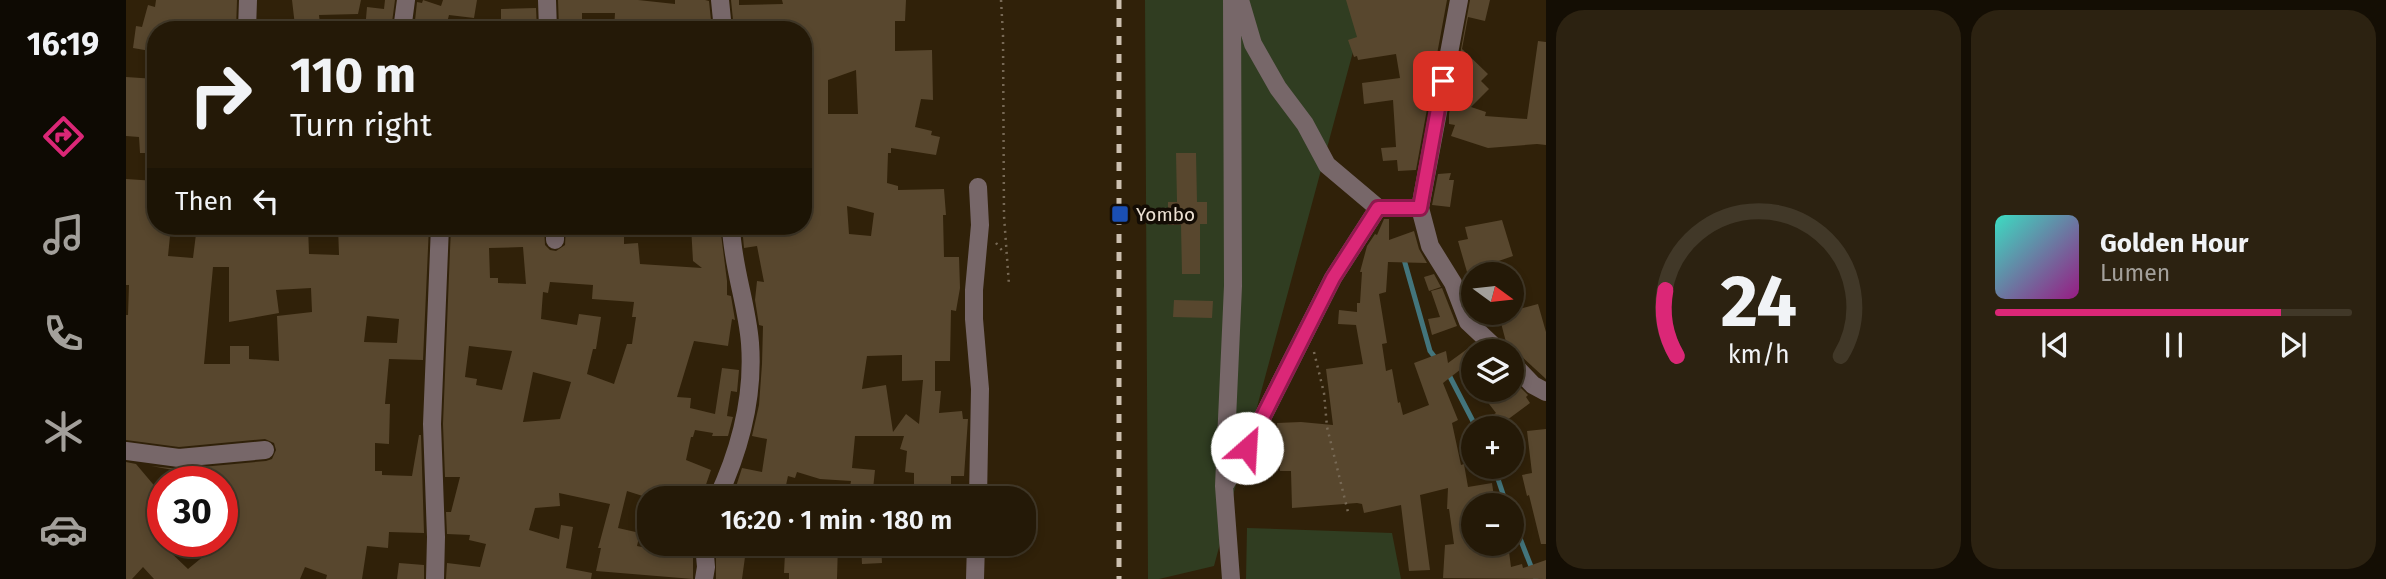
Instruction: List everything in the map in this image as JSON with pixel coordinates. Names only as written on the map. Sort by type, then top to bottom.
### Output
[{"type":"street","points":[[247,21],[248,0]]},
{"type":"street","points":[[403,21],[406,0]]},
{"type":"street","points":[[547,0],[548,21]]},
{"type":"street","points":[[720,0],[722,21]]},
{"type":"street","points":[[1231,579],[1224,486],[1233,286],[1232,0]]},
{"type":"street","points":[[1240,0],[1253,44],[1278,88],[1305,124],[1327,165],[1378,208],[1420,208]]},
{"type":"street","points":[[1459,0],[1420,208],[1430,246],[1453,284],[1468,322],[1486,339]]},
{"type":"street","points":[[978,187],[980,225],[974,300],[981,389],[978,486]]},
{"type":"street","points":[[1224,486],[1247,448],[1333,278],[1378,208]]},
{"type":"street","points":[[435,579],[432,424],[440,235]]},
{"type":"street","points":[[723,486],[739,443],[748,406],[750,374],[750,343],[732,235]]},
{"type":"street","points":[[1524,376],[1533,385],[1546,392]]},
{"type":"street","points":[[126,451],[179,458],[265,450]]},
{"type":"street","points":[[704,579],[705,556]]},
{"type":"street","points":[[975,579],[976,556]]},
{"type":"path","points":[[1001,0],[1004,195],[1009,285]]},
{"type":"path","points":[[1308,329],[1324,393],[1329,438],[1348,512]]},
{"type":"green space","points":[[1145,0],[1367,0],[1214,566],[1159,579],[1148,579]]},
{"type":"green space","points":[[1247,528],[1392,533],[1401,579],[1246,579]]},
{"type":"building","points":[[156,0],[237,0],[236,21],[147,21],[147,50],[133,48],[136,26],[142,27],[148,5],[155,7]]},
{"type":"building","points":[[292,0],[361,0],[358,14],[319,15],[320,21],[294,21]]},
{"type":"building","points":[[385,0],[395,0],[392,21],[366,21],[367,7],[384,9]]},
{"type":"building","points":[[423,0],[441,6],[443,0],[477,0],[474,18],[449,15],[447,21],[415,21],[417,2],[422,3]]},
{"type":"building","points":[[558,0],[638,0],[675,4],[675,0],[705,0],[709,1],[711,21],[615,21],[615,13],[582,13],[582,21],[559,21]]},
{"type":"building","points":[[731,0],[739,0],[739,5],[783,4],[782,0],[906,0],[905,21],[895,21],[895,51],[932,50],[933,100],[921,99],[915,127],[932,131],[931,135],[940,137],[936,155],[891,148],[891,153],[888,153],[887,183],[898,186],[898,190],[944,189],[944,257],[959,257],[960,288],[956,311],[951,310],[950,361],[935,361],[935,391],[941,391],[939,413],[962,411],[963,419],[968,419],[964,476],[951,476],[951,486],[914,486],[914,473],[905,472],[907,451],[900,449],[904,436],[855,436],[852,468],[875,470],[873,486],[850,486],[851,481],[820,479],[797,472],[795,478],[788,476],[786,486],[736,486],[742,468],[762,472],[767,439],[752,436],[759,405],[763,326],[759,325],[755,300],[757,281],[764,282],[757,246],[744,248],[743,235],[812,235],[812,21],[733,21]],"holes":[[[856,70],[858,114],[828,114],[828,80]],[[847,206],[874,213],[871,236],[849,234]],[[902,355],[902,381],[923,380],[919,424],[906,414],[893,432],[886,385],[862,389],[867,356]]]},
{"type":"building","points":[[1346,0],[1447,0],[1433,76],[1423,77],[1427,109],[1416,170],[1398,171],[1397,160],[1383,161],[1381,148],[1396,147],[1393,100],[1364,104],[1362,83],[1400,78],[1396,54],[1358,60],[1357,56],[1354,57],[1348,40],[1357,37]]},
{"type":"building","points":[[1470,0],[1490,0],[1485,21],[1468,17],[1462,49],[1488,74],[1481,81],[1489,89],[1471,107],[1486,112],[1485,116],[1527,119],[1538,41],[1546,42],[1546,145],[1488,148],[1451,136],[1455,125],[1449,124],[1449,114]]},
{"type":"building","points":[[536,8],[537,21],[501,21],[501,9]]},
{"type":"building","points":[[126,77],[147,78],[147,153],[140,153],[139,137],[126,136]]},
{"type":"building","points":[[1176,153],[1196,153],[1197,202],[1207,202],[1207,224],[1200,224],[1200,274],[1182,274],[1181,225],[1168,225],[1168,202],[1177,202]]},
{"type":"building","points":[[1451,173],[1449,180],[1454,180],[1450,207],[1432,205],[1438,174]]},
{"type":"building","points":[[126,179],[147,180],[147,235],[170,235],[168,256],[193,258],[196,235],[308,235],[309,254],[339,255],[338,235],[429,235],[423,360],[389,359],[385,404],[390,404],[389,444],[375,443],[375,471],[382,471],[382,475],[412,476],[421,435],[424,533],[389,532],[388,548],[367,546],[362,579],[326,579],[327,575],[305,567],[300,579],[154,579],[143,567],[132,579],[126,579],[126,462],[136,464],[147,477],[147,557],[175,557],[188,569],[203,557],[238,557],[238,466],[212,466],[266,461],[272,459],[276,450],[274,443],[265,439],[179,447],[126,440]],"holes":[[[213,267],[229,267],[229,322],[279,313],[276,290],[311,288],[312,312],[277,316],[279,361],[249,359],[249,346],[230,346],[230,364],[204,364]],[[367,316],[399,319],[397,343],[364,342]]]},
{"type":"building","points":[[1384,219],[1389,219],[1389,240],[1414,231],[1419,249],[1427,263],[1388,262],[1386,292],[1379,294],[1387,343],[1382,344],[1386,371],[1392,369],[1403,415],[1429,405],[1414,363],[1446,351],[1448,363],[1461,354],[1461,369],[1443,383],[1458,420],[1452,423],[1461,465],[1461,479],[1467,479],[1468,487],[1492,483],[1493,493],[1461,493],[1461,556],[1510,556],[1511,567],[1522,564],[1523,568],[1546,560],[1546,579],[1443,578],[1445,545],[1454,544],[1447,509],[1448,488],[1420,495],[1430,570],[1409,571],[1401,505],[1364,513],[1362,504],[1357,503],[1292,508],[1291,471],[1280,471],[1277,423],[1333,425],[1326,369],[1363,364],[1356,325],[1338,324],[1339,310],[1357,312],[1357,303],[1360,303],[1360,272],[1367,246],[1375,234],[1377,235]]},
{"type":"building","points":[[1502,220],[1513,256],[1496,262],[1464,262],[1458,241],[1468,239],[1465,227]]},
{"type":"building","points":[[451,235],[544,235],[545,245],[556,251],[565,245],[566,235],[624,235],[624,244],[638,243],[640,264],[702,268],[693,261],[692,235],[721,235],[727,295],[731,296],[735,320],[732,319],[728,346],[694,341],[677,397],[691,398],[690,408],[715,414],[722,368],[739,370],[737,392],[731,391],[727,416],[733,417],[728,436],[712,436],[713,433],[695,430],[686,460],[711,470],[705,486],[637,486],[637,494],[627,491],[618,528],[637,532],[637,556],[693,556],[693,579],[596,571],[601,548],[598,548],[610,504],[559,493],[560,506],[535,508],[529,530],[559,539],[561,525],[573,527],[566,568],[592,573],[591,579],[446,579],[447,563],[480,567],[486,544],[469,540],[470,535],[447,534],[446,512],[451,512],[460,477],[445,477],[443,424]],"holes":[[[523,247],[526,284],[498,283],[498,278],[490,278],[489,248]],[[550,282],[593,285],[592,299],[634,302],[632,317],[636,317],[632,344],[627,344],[614,384],[587,374],[593,349],[596,349],[601,317],[579,314],[577,325],[541,319],[543,292],[548,293]],[[469,346],[512,351],[502,390],[476,385],[477,379],[465,377]],[[533,372],[571,382],[560,419],[523,422]]]},
{"type":"building","points":[[1434,274],[1441,287],[1429,291],[1424,277]]},
{"type":"building","points":[[1442,288],[1457,326],[1432,335],[1428,319],[1440,317],[1431,291]]},
{"type":"building","points":[[1174,300],[1213,301],[1212,318],[1173,317]]},
{"type":"building","points":[[1538,304],[1546,332],[1546,379],[1524,359],[1524,339],[1505,339],[1502,326],[1524,326],[1524,308]]},
{"type":"building","points":[[1524,391],[1528,395],[1526,397],[1530,403],[1512,416],[1491,416],[1496,413],[1488,402],[1524,402]]},
{"type":"building","points":[[1546,429],[1546,544],[1541,544],[1523,479],[1524,475],[1532,473],[1527,431]]},
{"type":"building","points":[[716,556],[745,557],[742,579],[716,579]]},
{"type":"building","points":[[785,556],[838,556],[837,579],[789,579],[789,573],[784,573]]},
{"type":"building","points":[[862,556],[882,556],[882,563],[862,564]]},
{"type":"building","points":[[399,563],[424,565],[424,579],[397,579]]},
{"type":"waterway","points":[[1403,256],[1430,351],[1437,360]]},
{"type":"waterway","points":[[1448,373],[1470,416]]},
{"type":"waterway","points":[[1498,479],[1503,493]]},
{"type":"waterway","points":[[1524,548],[1536,579]]},
{"type":"railway","points":[[1119,0],[1119,579]]},
{"type":"place","name":"Yombo","points":[[1120,214]]},
{"type":"route","points":[[1247,448],[1333,278],[1378,208],[1420,208],[1443,81]]}]
